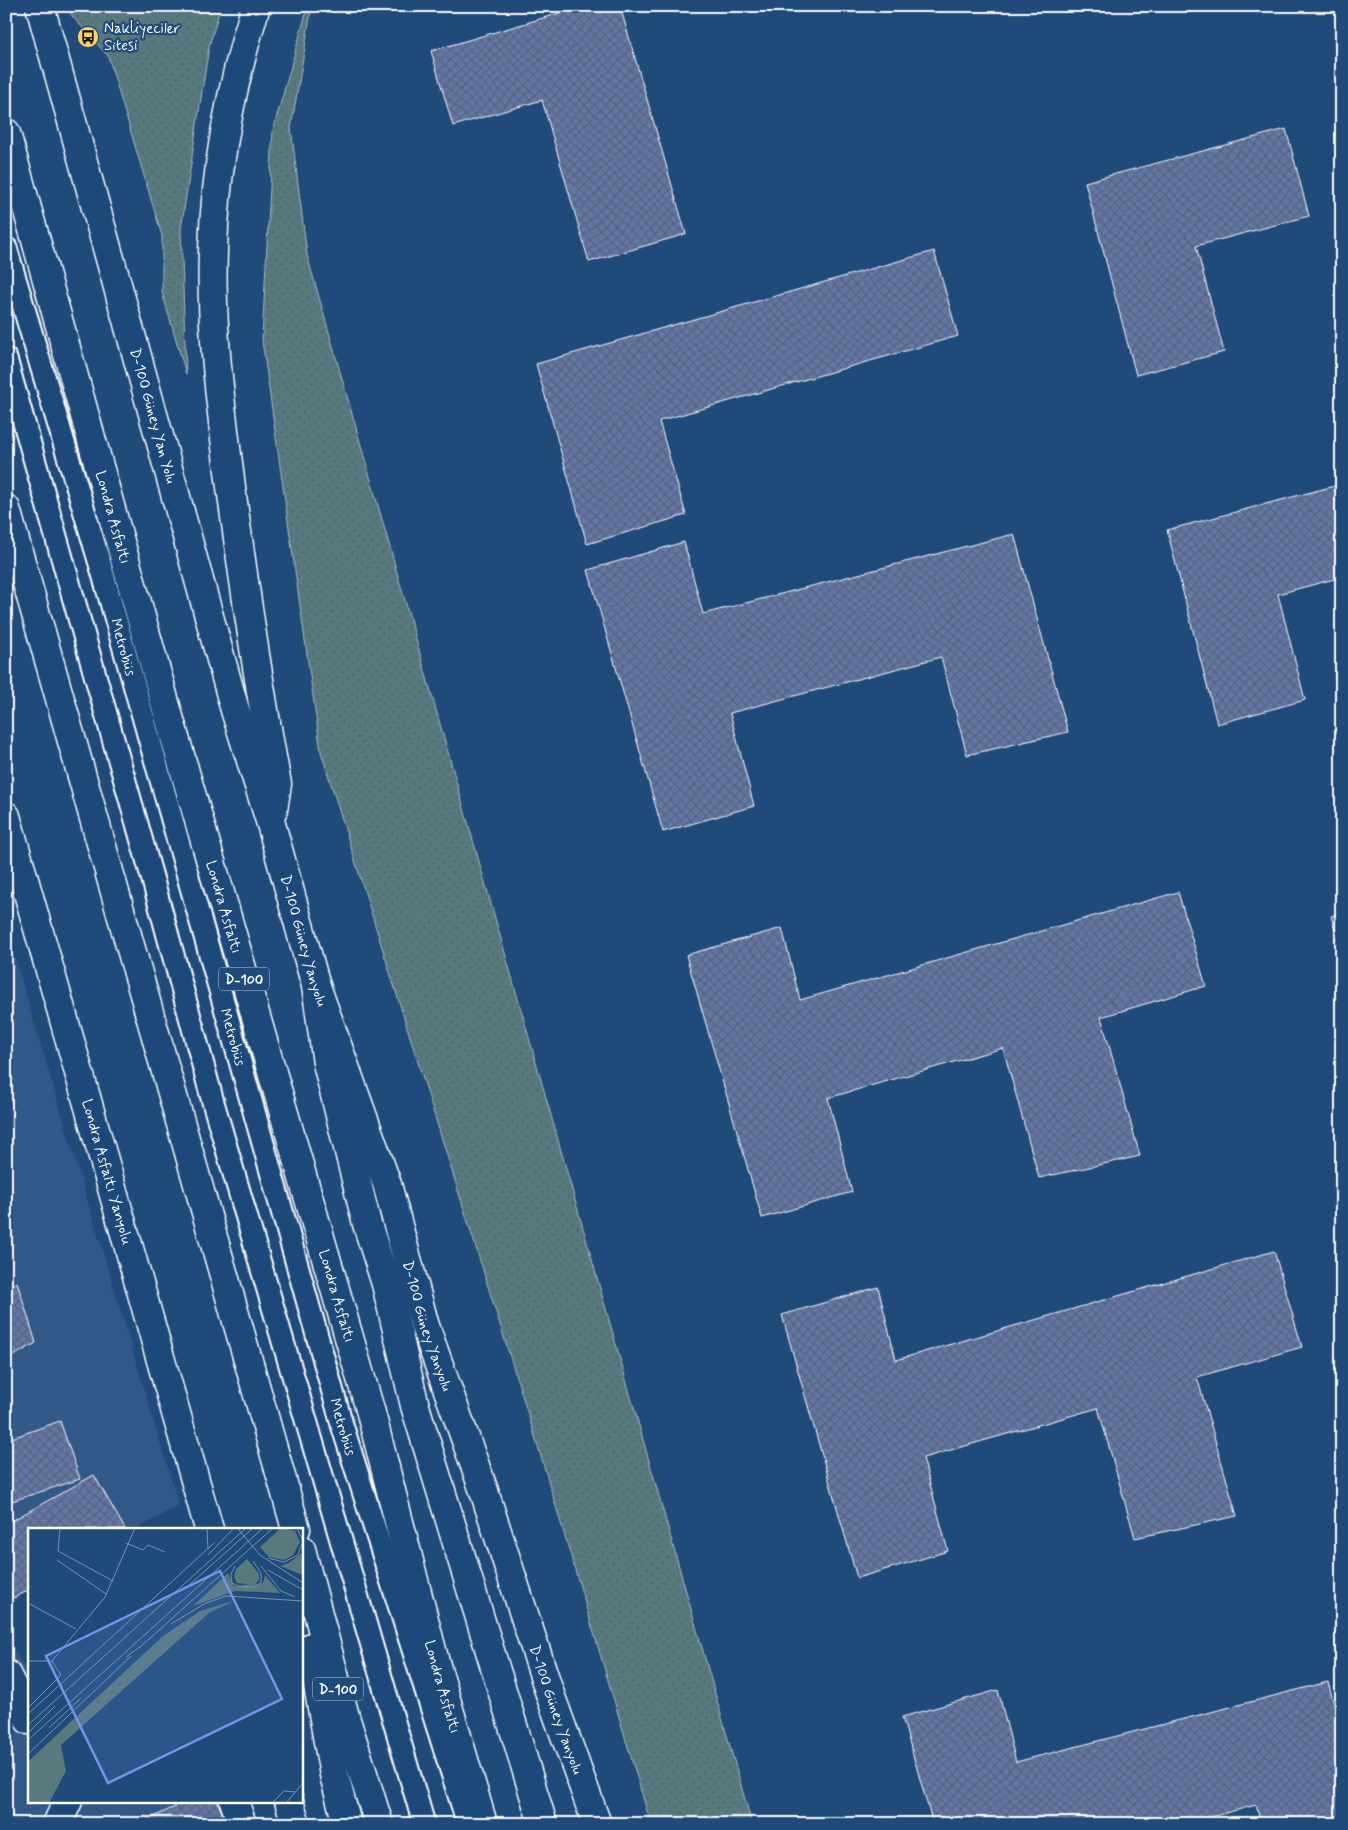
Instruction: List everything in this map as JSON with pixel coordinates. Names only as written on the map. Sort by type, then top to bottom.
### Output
[{"type":"main road","name":"D-100 Güney Yan Yolu","points":[[40,6],[235,710],[271,824]]},
{"type":"main road","points":[[256,6],[241,54],[225,122],[212,251],[215,332],[225,438],[250,621],[277,784],[271,824]]},
{"type":"main road","name":"Londra Asfaltı","points":[[6,133],[171,727],[371,1412],[435,1662],[482,1824]]},
{"type":"main road","name":"D-100","points":[[6,509],[295,1528]]},
{"type":"main road","name":"Londra Asfaltı Yanyolu","points":[[6,816],[209,1528]]},
{"type":"main road","name":"D-100 Güney Yanyolu","points":[[271,824],[316,986],[387,1184],[425,1326],[483,1488],[551,1696],[597,1824]]},
{"type":"main road","points":[[316,986],[328,1062],[367,1224],[386,1284],[415,1406],[543,1824]]},
{"type":"main road","name":"D-100","points":[[302,1552],[346,1720],[379,1824]]},
{"type":"main road","points":[[302,1563],[312,1659],[334,1774],[347,1824]]},
{"type":"main road","points":[[6,1674],[28,1718]]},
{"type":"main road","points":[[57,1824],[68,1802]]},
{"type":"main road","points":[[234,1802],[242,1824]]},
{"type":"main road","points":[[289,1802],[296,1824]]},
{"type":"lane","name":"Metrobüs","points":[[6,248],[106,583],[343,1428],[468,1824]]},
{"type":"lane","points":[[6,360],[152,877],[213,1102],[424,1824]]},
{"type":"shaded area","points":[[6,929],[179,1505],[139,1528],[28,1528],[28,1592],[6,1603]]},
{"type":"shaded area","points":[[6,1637],[28,1673],[28,1802],[229,1802],[236,1824],[6,1824]]},
{"type":"green space","points":[[68,6],[221,6],[209,46],[181,229],[186,374],[162,292],[162,236],[108,56],[72,16]]},
{"type":"green space","points":[[308,6],[312,6],[291,128],[307,255],[752,1824],[651,1824],[537,1443],[321,752],[262,340],[273,130]]},
{"type":"building","points":[[584,6],[620,6],[686,234],[589,262],[542,100],[453,126],[431,51]]},
{"type":"building","points":[[1286,129],[1309,216],[1196,246],[1224,352],[1136,375],[1085,182]]},
{"type":"building","points":[[934,251],[958,336],[659,421],[686,515],[587,544],[536,364]]},
{"type":"building","points":[[1342,484],[1342,577],[1278,594],[1305,700],[1217,724],[1167,530]]},
{"type":"building","points":[[1014,534],[1068,732],[967,755],[941,657],[730,713],[754,806],[663,832],[588,570],[684,542],[703,614]]},
{"type":"building","points":[[1178,892],[1206,986],[1101,1017],[1140,1156],[1039,1178],[1003,1048],[828,1098],[852,1192],[762,1218],[686,955],[782,928],[800,1000]]},
{"type":"building","points":[[1342,913],[1342,957],[1331,916]]},
{"type":"building","points":[[1274,1251],[1302,1347],[1197,1377],[1237,1516],[1135,1538],[1098,1408],[923,1458],[948,1551],[857,1578],[782,1315],[878,1287],[896,1360]]},
{"type":"building","points":[[17,1282],[36,1343],[6,1360],[6,1288]]},
{"type":"building","points":[[60,1421],[80,1479],[6,1503],[6,1440]]},
{"type":"building","points":[[94,1475],[124,1528],[28,1528],[28,1591],[14,1598],[6,1585],[6,1524]]},
{"type":"building","points":[[1328,1682],[1342,1733],[1342,1824],[1261,1824],[1256,1805],[1184,1824],[933,1824],[902,1717],[998,1690],[1016,1762]]},
{"type":"building","points":[[185,1802],[217,1802],[227,1824],[139,1824]]},
{"type":"place","name":"Nakliyeciler Sitesi","points":[[88,37]]}]
